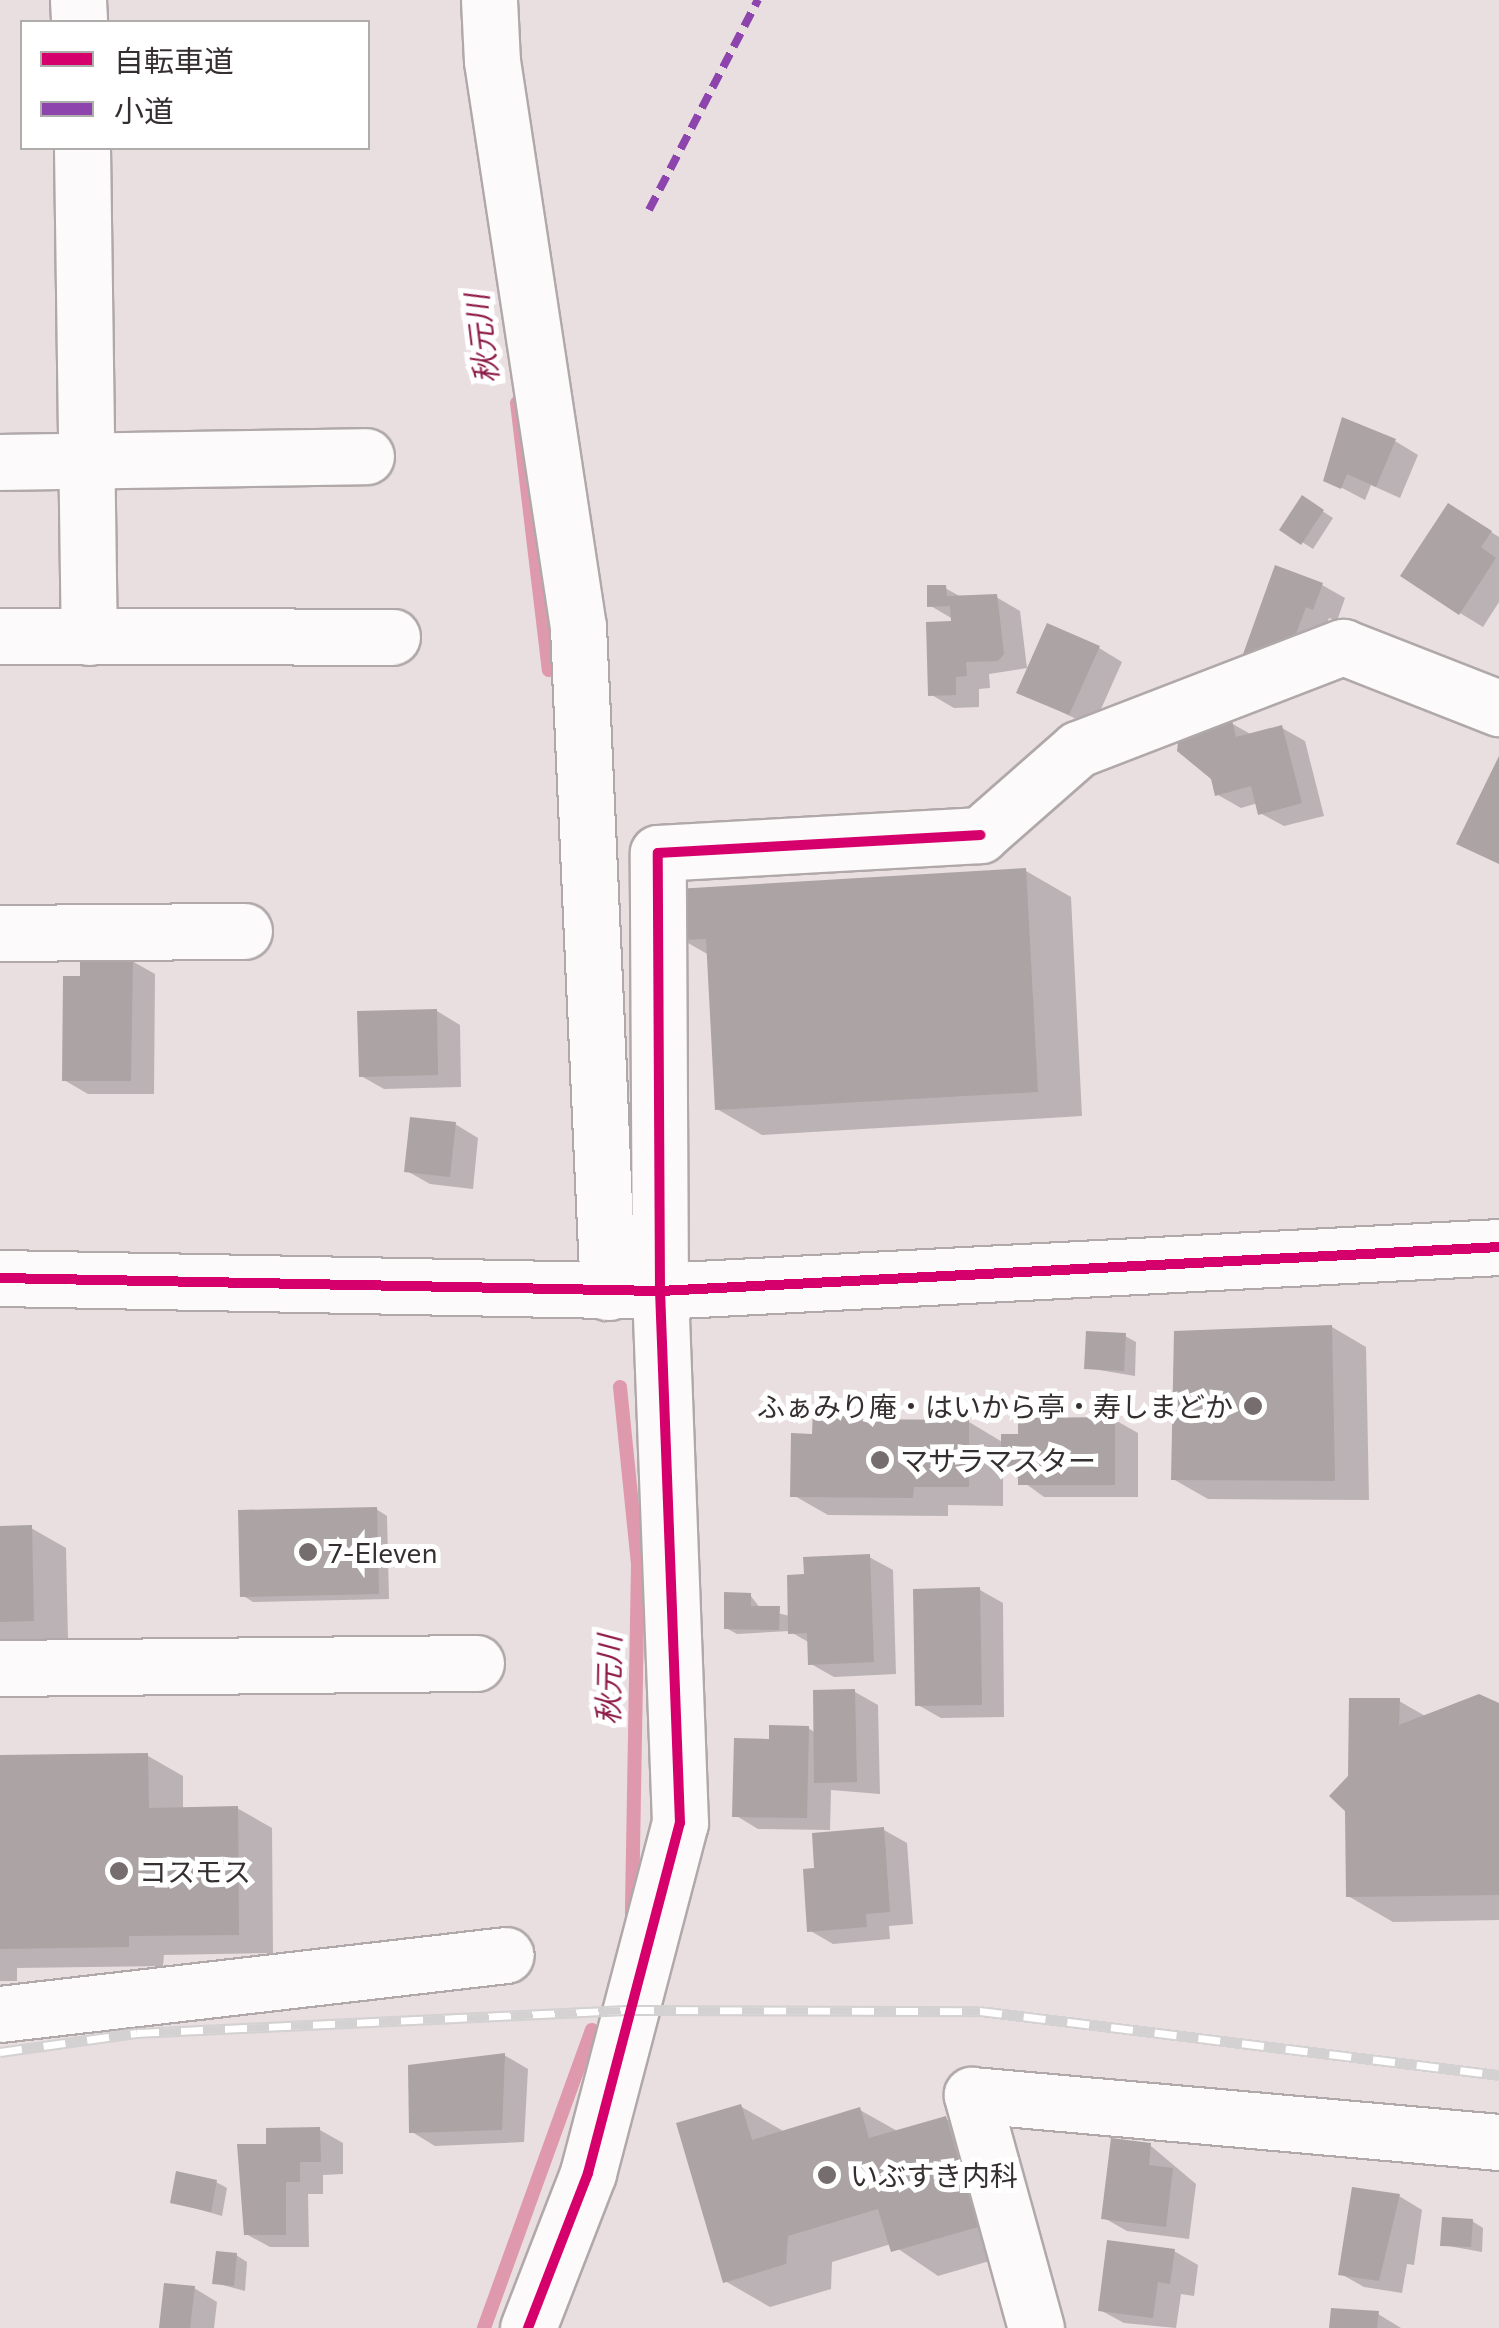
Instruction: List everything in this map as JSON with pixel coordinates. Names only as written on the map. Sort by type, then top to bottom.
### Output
[{"type":"street","points":[[490,0],[494,81],[578,627],[680,1823],[588,2173],[528,2328]]},
{"type":"street","points":[[82,150],[90,461],[89,636]]},
{"type":"street","points":[[0,462],[366,456]]},
{"type":"street","points":[[0,636],[392,637]]},
{"type":"street","points":[[634,1292],[658,853],[980,835],[1078,749],[1343,647],[1499,708]]},
{"type":"street","points":[[0,933],[244,931]]},
{"type":"street","points":[[0,1278],[634,1292],[1499,1246]]},
{"type":"street","points":[[0,1668],[476,1663]]},
{"type":"street","points":[[0,2014],[506,1954]]},
{"type":"street","points":[[1036,2328],[972,2095],[1499,2142]]},
{"type":"building","points":[[1342,417],[1396,439],[1376,487],[1347,474],[1341,489],[1323,481]]},
{"type":"building","points":[[1302,495],[1324,510],[1301,545],[1279,530]]},
{"type":"building","points":[[1448,503],[1492,531],[1481,547],[1496,558],[1459,615],[1400,576]]},
{"type":"building","points":[[1275,565],[1323,583],[1313,610],[1306,607],[1292,644],[1242,657]]},
{"type":"building","points":[[927,585],[946,585],[947,596],[997,594],[1004,654],[998,661],[966,662],[967,676],[956,677],[956,695],[928,696],[926,622],[951,621],[950,606],[927,607]]},
{"type":"building","points":[[1047,623],[1100,646],[1069,715],[1016,693]]},
{"type":"building","points":[[1232,720],[1236,737],[1282,725],[1302,803],[1258,815],[1251,786],[1215,796],[1211,779],[1177,751],[1179,734]]},
{"type":"building","points":[[1499,756],[1499,864],[1456,844]]},
{"type":"building","points":[[1026,868],[1038,1092],[715,1110],[706,939],[678,940],[676,889]]},
{"type":"building","points":[[80,958],[133,958],[131,1081],[62,1081],[63,976],[80,976]]},
{"type":"building","points":[[437,1009],[438,1075],[359,1077],[357,1011]]},
{"type":"building","points":[[410,1117],[456,1122],[450,1177],[404,1172]]},
{"type":"building","name":"ふぁみり庵・はいから亭・寿しまどか","points":[[1332,1325],[1335,1481],[1171,1480],[1174,1331]]},
{"type":"building","points":[[1086,1331],[1126,1333],[1124,1371],[1084,1369]]},
{"type":"building","name":"マサラマスター","points":[[813,1408],[846,1408],[846,1419],[969,1420],[969,1487],[914,1487],[913,1498],[790,1497],[791,1433],[812,1434]]},
{"type":"building","points":[[1115,1417],[1115,1485],[1018,1485],[1018,1469],[1001,1469],[1001,1434],[1018,1434],[1018,1418]]},
{"type":"building","name":"7-Eleven","points":[[377,1507],[379,1594],[240,1597],[238,1510]]},
{"type":"building","points":[[32,1525],[34,1621],[0,1622],[0,1526]]},
{"type":"building","points":[[870,1554],[874,1662],[808,1665],[807,1633],[788,1634],[787,1575],[804,1574],[803,1557]]},
{"type":"building","points":[[980,1587],[982,1705],[915,1706],[913,1589]]},
{"type":"building","points":[[724,1592],[751,1593],[751,1606],[780,1606],[779,1630],[724,1629]]},
{"type":"building","points":[[855,1689],[857,1782],[814,1783],[813,1690]]},
{"type":"building","points":[[1479,1694],[1499,1703],[1499,1895],[1346,1897],[1345,1811],[1329,1796],[1348,1776],[1349,1698],[1400,1698],[1399,1725]]},
{"type":"building","points":[[769,1725],[809,1726],[807,1818],[732,1817],[734,1738],[769,1739]]},
{"type":"building","name":"コスモス","points":[[148,1753],[149,1808],[238,1806],[239,1935],[129,1936],[129,1947],[0,1949],[0,1755]]},
{"type":"building","points":[[884,1827],[890,1912],[866,1914],[867,1927],[807,1932],[803,1869],[814,1868],[812,1833]]},
{"type":"building","points":[[505,2053],[502,2130],[409,2133],[408,2065]]},
{"type":"building","name":"いぶすき内科","points":[[741,2104],[752,2140],[860,2107],[869,2138],[946,2116],[978,2227],[891,2252],[878,2209],[788,2236],[786,2264],[723,2283],[676,2123]]},
{"type":"building","points":[[320,2127],[321,2162],[300,2162],[300,2182],[286,2182],[286,2235],[244,2235],[237,2144],[266,2144],[266,2128]]},
{"type":"building","points":[[1111,2138],[1151,2143],[1149,2165],[1173,2168],[1166,2227],[1101,2219]]},
{"type":"building","points":[[176,2171],[217,2180],[211,2212],[170,2203]]},
{"type":"building","points":[[1352,2187],[1400,2194],[1379,2281],[1338,2275]]},
{"type":"building","points":[[1442,2217],[1473,2219],[1471,2247],[1440,2246]]},
{"type":"building","points":[[1107,2240],[1175,2249],[1170,2284],[1158,2282],[1153,2318],[1098,2311]]},
{"type":"building","points":[[216,2251],[237,2253],[234,2286],[212,2284]]},
{"type":"building","points":[[164,2283],[195,2286],[190,2328],[159,2328]]},
{"type":"building","points":[[1331,2308],[1379,2311],[1377,2328],[1329,2328]]},
{"type":"waterway","name":"秋元川","points":[[517,403],[549,670]]},
{"type":"waterway","name":"秋元川","points":[[620,1387],[638,1564],[632,1913]]},
{"type":"waterway","name":"秋元川","points":[[484,2328],[592,2030]]},
{"type":"railway","points":[[0,2052],[137,2033],[632,2010],[980,2011],[1499,2075]]},
{"type":"marked path","points":[[649,210],[758,0]]},
{"type":"cycle path","points":[[528,2328],[588,2173],[680,1823],[660,1291],[658,853],[980,835]]},
{"type":"cycle path","points":[[0,1278],[660,1291],[1499,1247]]},
{"type":"place","name":"ふぁみり庵・はいから亭・寿しまどか","points":[[1253,1406]]},
{"type":"place","name":"マサラマスター","points":[[880,1460]]},
{"type":"place","name":"7-Eleven","points":[[308,1552]]},
{"type":"place","name":"コスモス","points":[[119,1871]]},
{"type":"place","name":"いぶすき内科","points":[[827,2175]]}]
